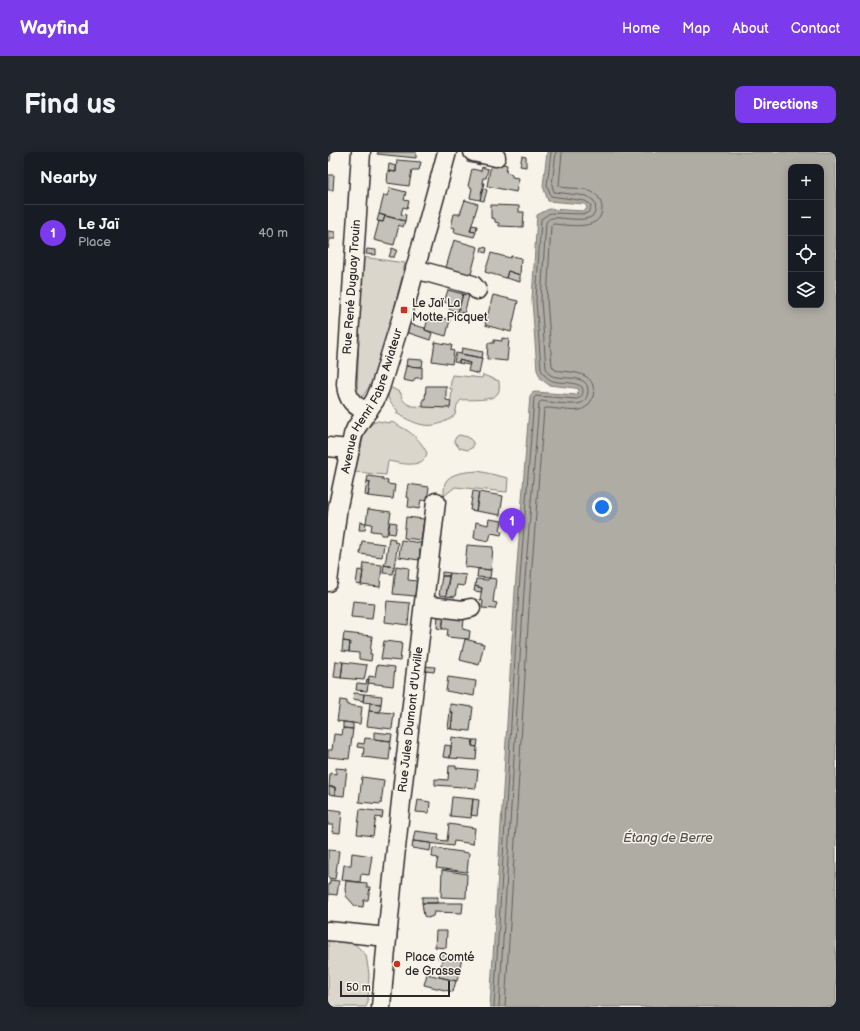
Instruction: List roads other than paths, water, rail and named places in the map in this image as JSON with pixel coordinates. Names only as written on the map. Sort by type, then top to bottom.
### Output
[{"type":"street","name":"Rue René Duguay Trouin","points":[[361,152],[346,393],[351,401],[359,408],[368,411]]},
{"type":"street","name":"Avenue Henri Fabre Aviateur","points":[[328,582],[338,506],[349,450],[356,428],[368,411],[380,388],[447,152]]},
{"type":"street","points":[[473,152],[496,157]]},
{"type":"street","points":[[415,269],[473,285],[477,290]]},
{"type":"street","points":[[328,447],[349,450]]},
{"type":"street","name":"Rue Jules Dumont d'Urville","points":[[387,937],[412,697],[436,502]]},
{"type":"street","points":[[424,605],[462,610],[471,608]]},
{"type":"street","points":[[328,931],[387,937],[381,1007]]},
{"type":"water","name":"Étang de Berre","points":[[547,152],[836,152],[836,1007],[490,1007],[515,591],[530,396],[535,392],[577,395],[579,389],[549,385],[541,379],[537,370],[532,300],[537,215],[549,209],[584,211],[587,209],[586,205],[584,204],[548,201],[543,186]]},
{"type":"place","name":"Le Jaï La Motte Picquet","points":[[404,310]]},
{"type":"place","name":"Le Jaï","points":[[512,541]]},
{"type":"place","name":"Place Comté de Grasse","points":[[397,964]]}]
